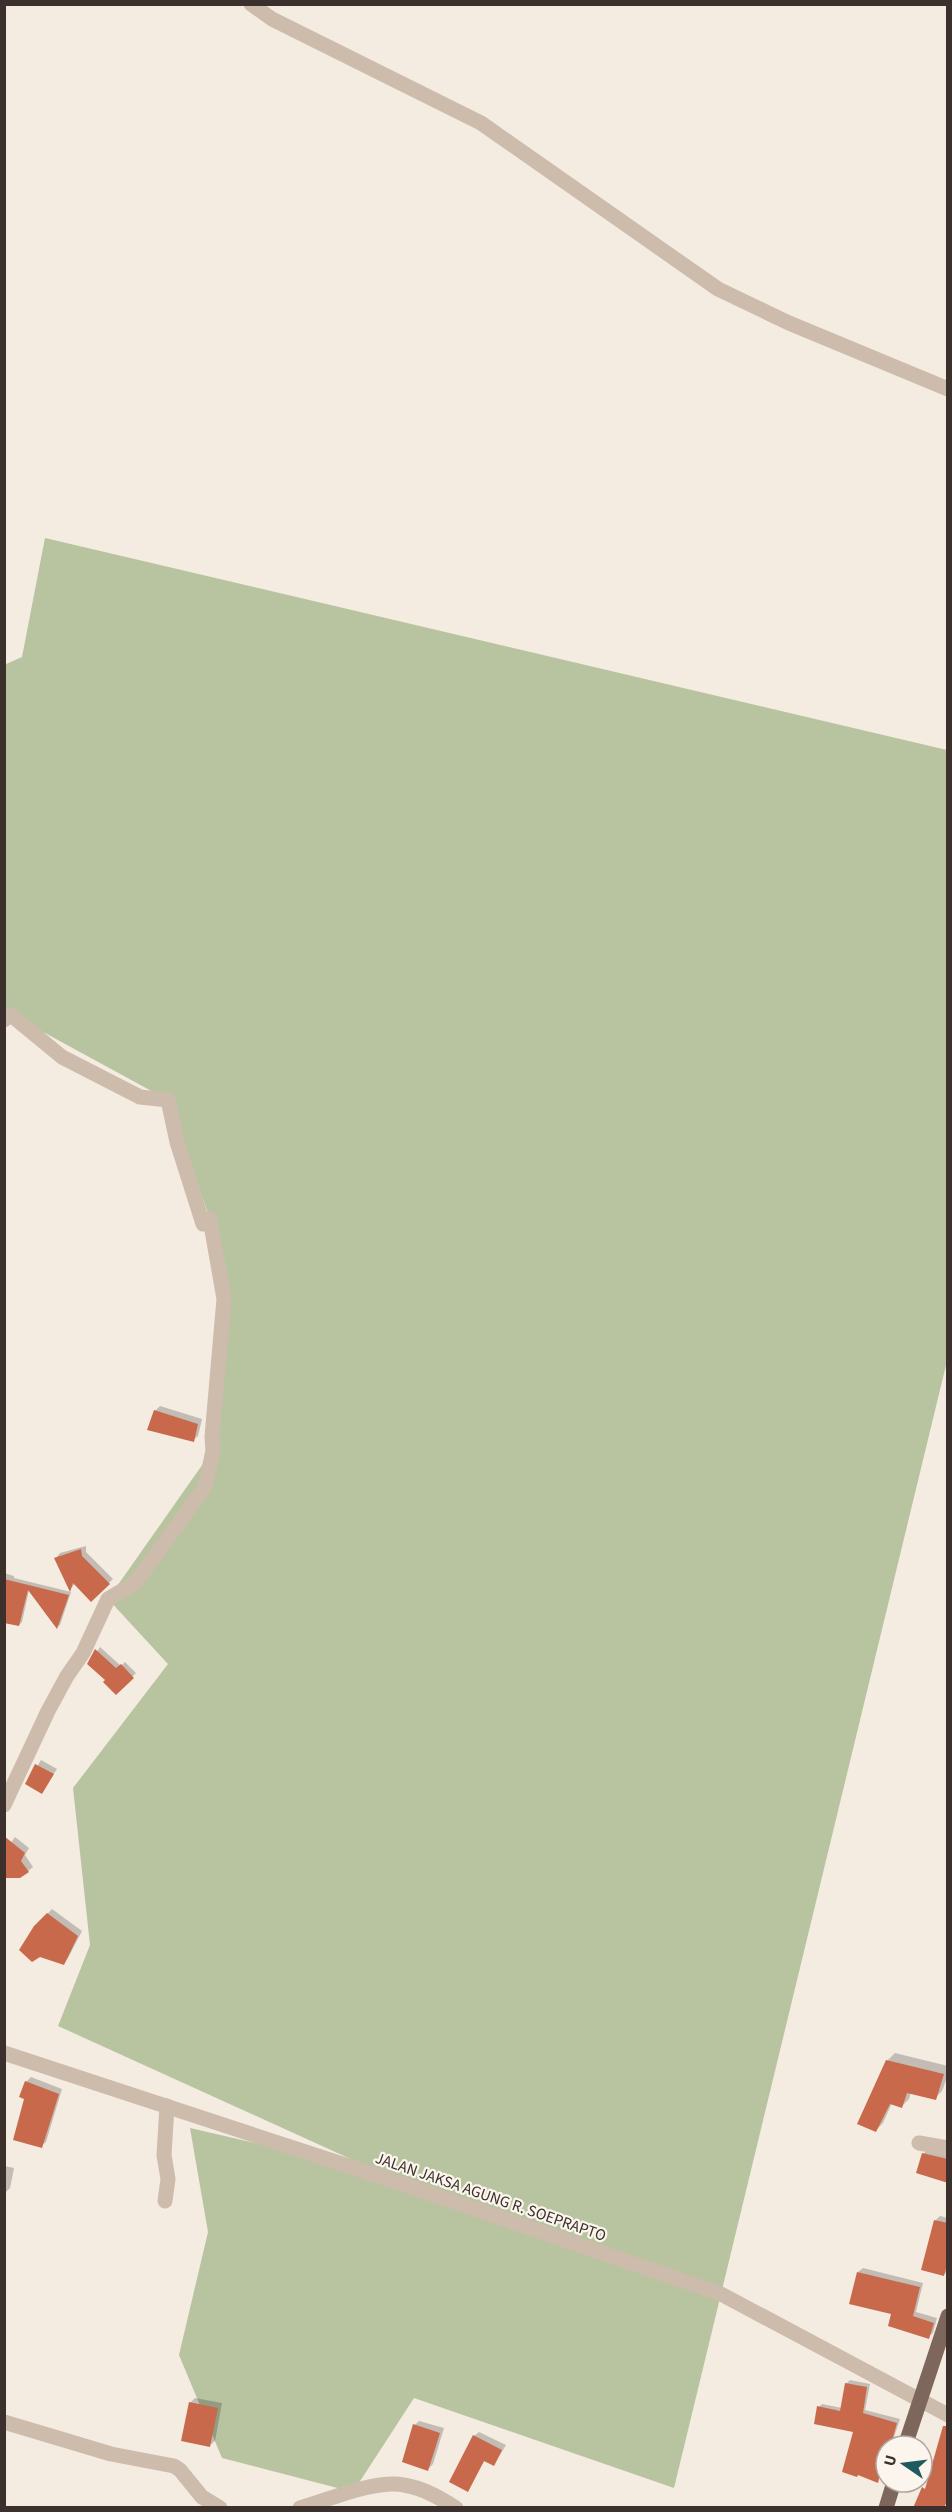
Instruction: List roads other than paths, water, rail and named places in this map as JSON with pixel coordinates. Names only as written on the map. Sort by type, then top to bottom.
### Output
[{"type":"main road","points":[[909,2434],[948,2316]]},
{"type":"street","points":[[251,4],[272,19],[481,123],[718,289],[789,323],[948,389]]},
{"type":"street","points":[[4,1020],[12,1015],[62,1057],[140,1097],[168,1100],[177,1142],[203,1224],[210,1219],[224,1299],[212,1437],[213,1451],[205,1487],[135,1583],[108,1599],[83,1653],[67,1676],[48,1711],[4,1805]]},
{"type":"street","name":"JALAN JAKSA AGUNG R. SOEPRAPTO","points":[[4,2053],[388,2179],[721,2294],[948,2415]]},
{"type":"street","points":[[165,2201],[168,2179],[164,2155],[166,2106]]},
{"type":"street","points":[[919,2143],[948,2148]]},
{"type":"street","points":[[4,2422],[111,2454],[174,2466],[202,2496],[220,2508]]},
{"type":"street","points":[[300,2508],[377,2486],[402,2484],[437,2496],[456,2508]]}]
